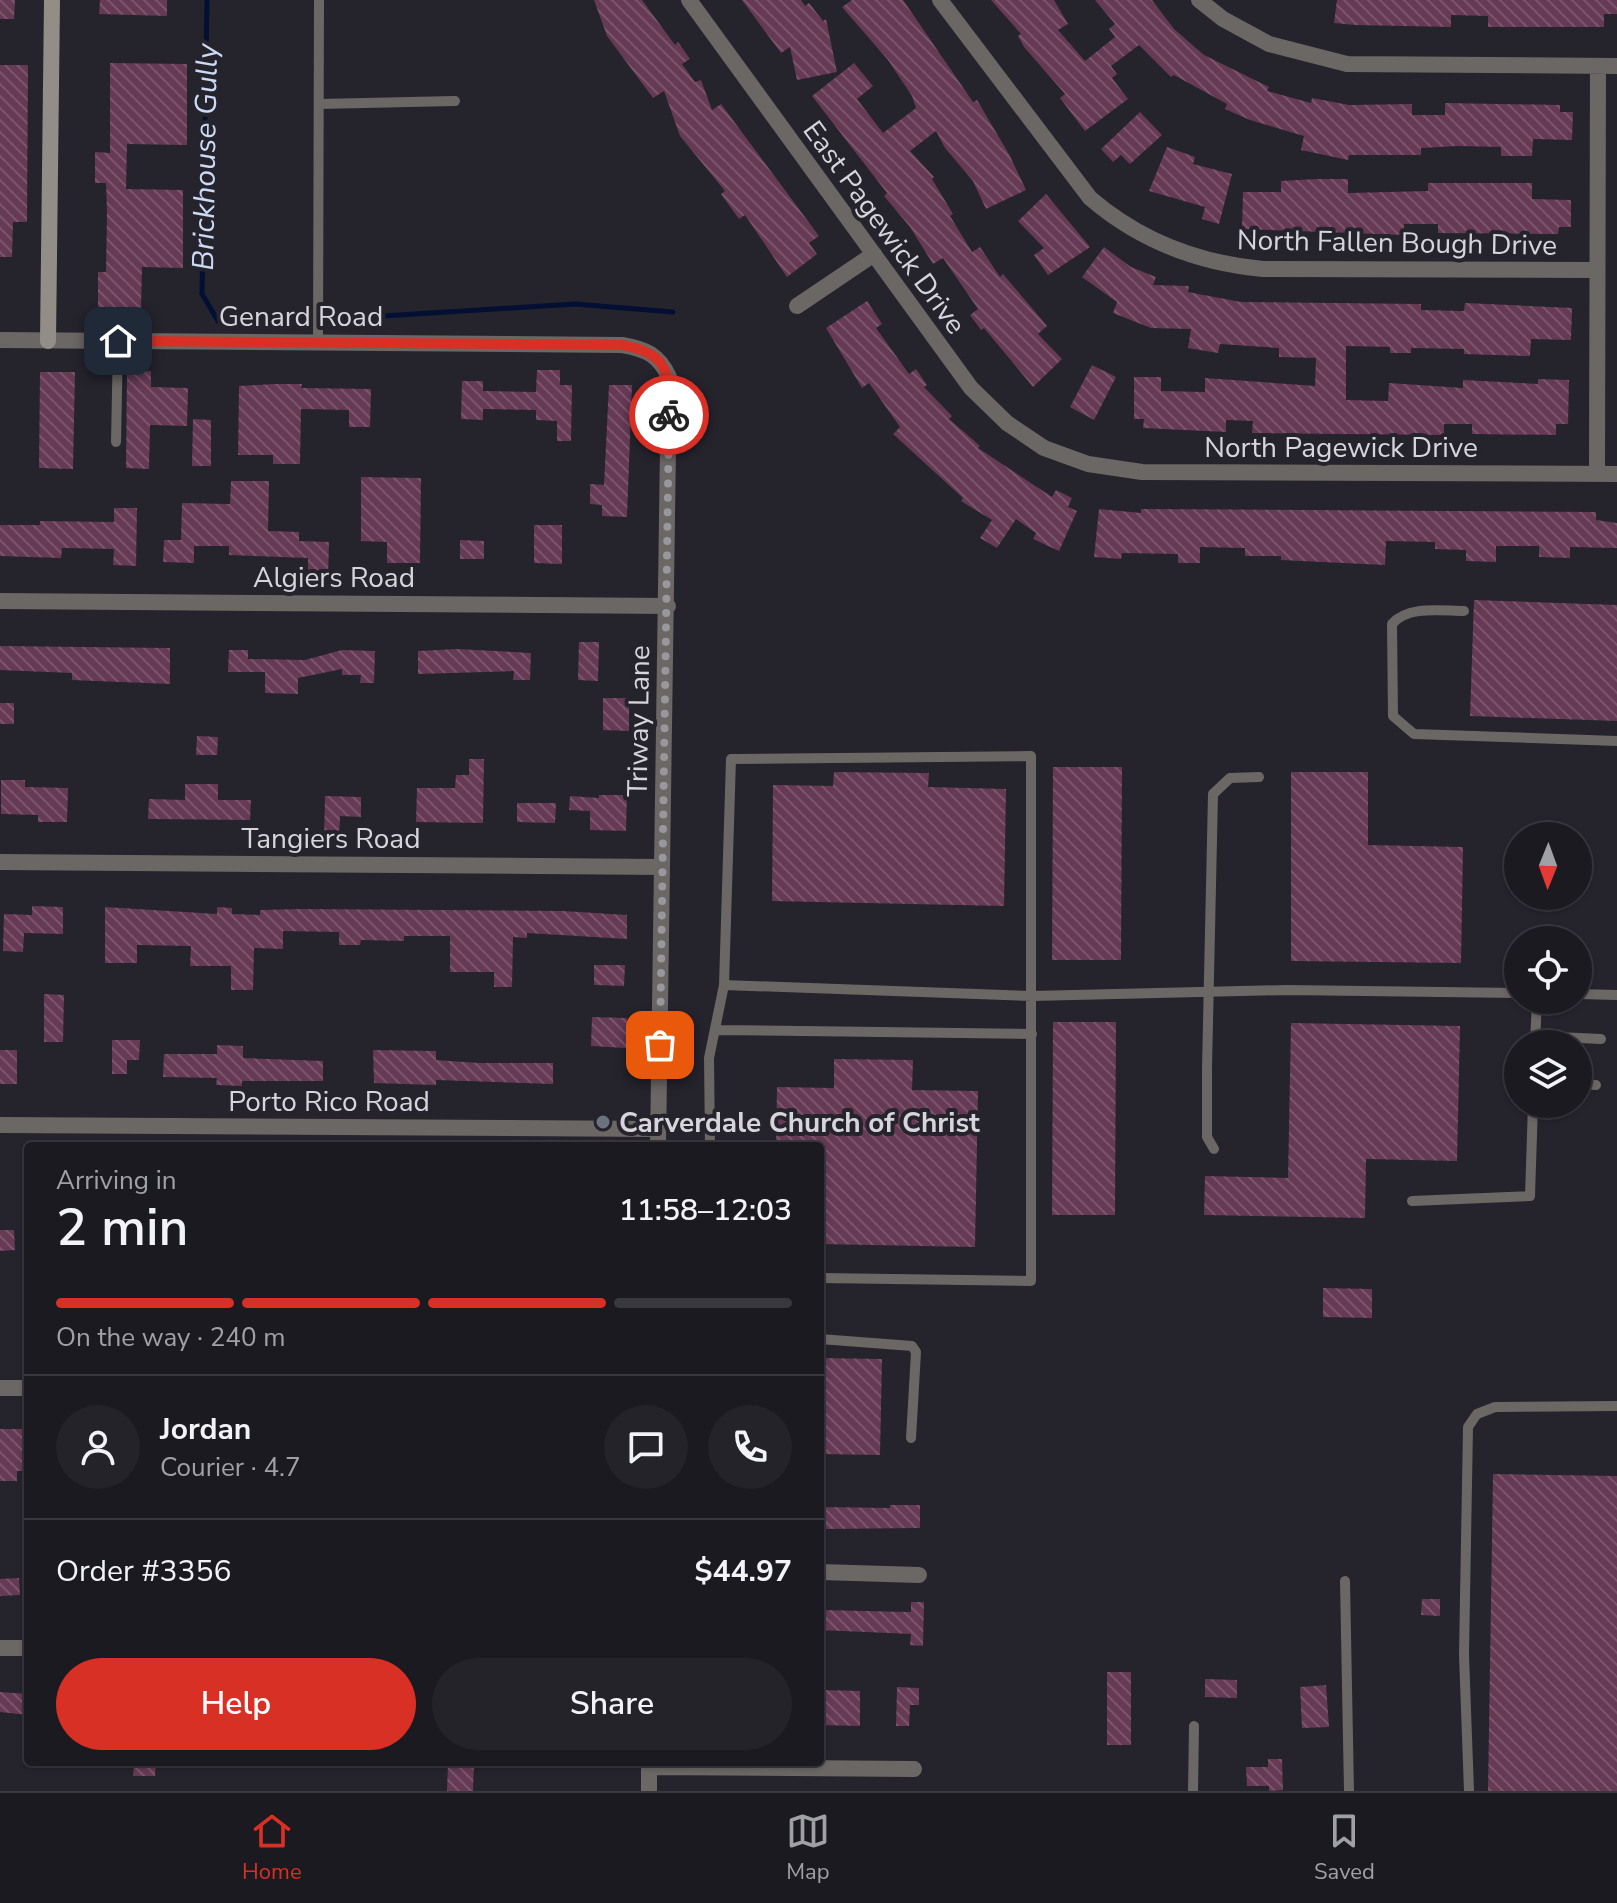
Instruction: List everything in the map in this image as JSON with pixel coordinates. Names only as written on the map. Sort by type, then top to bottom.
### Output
[{"type":"street","points":[[48,341],[52,0]]},
{"type":"street","name":"East Pagewick Drive","points":[[689,0],[971,388],[1007,423],[1044,448],[1066,456]]},
{"type":"street","name":"North Fallen Bough Drive","points":[[940,0],[1090,198],[1113,217],[1192,256],[1219,265],[1263,269],[1597,270]]},
{"type":"street","points":[[1199,0],[1269,44],[1347,64],[1617,66]]},
{"type":"street","points":[[1597,473],[1598,66]]},
{"type":"street","points":[[797,306],[874,254]]},
{"type":"street","name":"Genard Road","points":[[0,340],[602,345]]},
{"type":"street","name":"Triway Lane","points":[[602,345],[644,349],[661,361],[669,377],[658,1142]]},
{"type":"street","name":"North Pagewick Drive","points":[[1066,456],[1088,464],[1142,472],[1617,474]]},
{"type":"street","name":"Algiers Road","points":[[0,601],[668,606]]},
{"type":"street","name":"Tangiers Road","points":[[0,862],[662,867]]},
{"type":"street","name":"Porto Rico Road","points":[[0,1125],[658,1129]]},
{"type":"street","points":[[0,1388],[24,1388]]},
{"type":"street","points":[[824,1572],[919,1575]]},
{"type":"street","points":[[0,1648],[24,1648]]},
{"type":"street","points":[[649,1766],[649,1791]]},
{"type":"street","points":[[755,1766],[914,1769]]},
{"type":"lane","points":[[318,343],[319,0]]},
{"type":"lane","points":[[319,104],[455,101]]},
{"type":"lane","points":[[116,442],[118,341]]},
{"type":"lane","points":[[1464,611],[1416,612],[1399,616],[1392,624],[1393,716],[1401,727],[1414,734],[1466,738],[1617,741]]},
{"type":"lane","points":[[710,1142],[709,1058],[724,985],[731,759],[1031,756],[1031,1281],[824,1278]]},
{"type":"lane","points":[[1214,1149],[1207,1137],[1207,991],[1213,794],[1230,778],[1259,777]]},
{"type":"lane","points":[[724,985],[1032,996],[1207,991],[1504,993]]},
{"type":"lane","points":[[1592,994],[1617,995]]},
{"type":"lane","points":[[715,1030],[1032,1034]]},
{"type":"lane","points":[[1592,1039],[1601,1039]]},
{"type":"lane","points":[[1592,1085],[1596,1085]]},
{"type":"lane","points":[[1412,1201],[1530,1196],[1533,1118]]},
{"type":"lane","points":[[824,1339],[912,1346],[916,1352],[911,1438]]},
{"type":"lane","points":[[1469,1791],[1464,1655],[1468,1427],[1477,1414],[1495,1407],[1617,1406]]},
{"type":"lane","points":[[1345,1581],[1349,1791]]},
{"type":"lane","points":[[1193,1791],[1194,1726]]},
{"type":"building","points":[[0,0],[15,0],[14,19],[0,19]]},
{"type":"building","points":[[100,0],[167,0],[167,16],[99,14]]},
{"type":"building","points":[[594,0],[642,0],[675,45],[678,42],[690,59],[682,64],[695,82],[701,80],[712,110],[721,104],[819,236],[809,243],[817,254],[787,277],[745,215],[739,219],[721,194],[725,191],[680,136],[664,91],[653,98],[607,36]]},
{"type":"building","points":[[742,0],[801,0],[805,6],[809,3],[823,21],[826,19],[837,72],[797,80],[790,47],[781,53]]},
{"type":"building","points":[[852,0],[903,0],[973,102],[977,100],[1026,190],[986,209],[973,181],[945,148],[936,131],[910,151],[934,177],[932,179],[953,214],[950,216],[972,252],[980,247],[1000,277],[1003,274],[1047,326],[1038,334],[1062,359],[1033,387],[984,328],[981,330],[970,315],[978,309],[943,258],[933,264],[910,227],[884,196],[887,193],[812,96],[854,63],[873,86],[857,99],[883,133],[916,108],[912,96],[888,60],[842,7]]},
{"type":"building","points":[[991,0],[1054,0],[1068,24],[1058,30],[1085,61],[1115,37],[1109,29],[1115,24],[1095,0],[1152,0],[1174,29],[1204,55],[1269,87],[1267,91],[1311,103],[1312,98],[1349,105],[1412,104],[1412,115],[1445,115],[1445,103],[1560,105],[1560,112],[1573,112],[1572,140],[1533,139],[1532,156],[1501,156],[1501,147],[1458,146],[1421,148],[1421,155],[1349,155],[1348,160],[1301,150],[1304,136],[1225,109],[1227,104],[1174,75],[1171,77],[1139,45],[1111,66],[1117,74],[1112,78],[1128,99],[1085,131],[1060,98],[1065,94],[1024,47],[1018,36],[1021,34]]},
{"type":"building","points":[[1337,0],[1617,0],[1617,14],[1604,14],[1604,27],[1488,27],[1488,16],[1451,15],[1451,27],[1355,25],[1334,23]]},
{"type":"building","points":[[110,63],[187,64],[187,145],[127,144],[126,189],[183,190],[183,268],[142,267],[141,309],[98,309],[98,272],[106,272],[107,212],[106,183],[95,183],[95,152],[110,153]]},
{"type":"building","points":[[0,65],[28,65],[27,222],[13,222],[12,257],[0,257]]},
{"type":"building","points":[[1140,112],[1162,135],[1130,164],[1121,155],[1113,162],[1101,149]]},
{"type":"building","points":[[1167,147],[1195,157],[1193,164],[1232,174],[1219,224],[1202,219],[1205,207],[1149,191]]},
{"type":"building","points":[[1348,179],[1348,193],[1428,191],[1428,183],[1532,183],[1532,199],[1571,200],[1571,227],[1559,227],[1558,234],[1438,233],[1438,224],[1404,224],[1404,235],[1242,229],[1243,192],[1281,192],[1281,181]]},
{"type":"building","points":[[1046,194],[1090,247],[1048,275],[1034,255],[1044,248],[1018,221]]},
{"type":"building","points":[[1104,247],[1131,267],[1156,277],[1153,285],[1189,286],[1188,292],[1241,302],[1421,304],[1421,310],[1464,311],[1465,303],[1572,308],[1571,340],[1531,339],[1530,356],[1464,354],[1464,349],[1411,348],[1411,353],[1390,353],[1390,347],[1346,346],[1346,400],[1388,401],[1389,383],[1463,388],[1463,380],[1538,384],[1538,379],[1569,380],[1568,424],[1556,424],[1556,435],[1472,434],[1472,424],[1444,424],[1444,435],[1252,433],[1253,421],[1226,420],[1226,432],[1143,428],[1144,419],[1134,419],[1134,377],[1161,377],[1161,391],[1205,392],[1205,378],[1315,386],[1316,358],[1279,357],[1279,348],[1220,344],[1218,353],[1188,348],[1191,329],[1151,328],[1113,313],[1117,302],[1082,277]]},
{"type":"building","points":[[867,301],[882,324],[876,328],[909,374],[916,369],[927,385],[924,387],[952,416],[949,419],[980,446],[978,448],[1052,497],[1056,490],[1072,498],[1068,507],[1077,511],[1059,551],[1033,539],[1036,533],[1016,519],[997,548],[980,538],[992,520],[961,501],[963,498],[893,434],[900,427],[869,383],[862,388],[826,328]]},
{"type":"building","points":[[1092,365],[1116,377],[1094,420],[1070,407]]},
{"type":"building","points":[[127,370],[151,371],[151,387],[188,388],[187,426],[150,425],[149,469],[126,468]]},
{"type":"building","points":[[537,370],[560,370],[560,385],[572,385],[571,441],[557,441],[557,421],[536,420],[536,410],[483,409],[483,420],[461,419],[462,381],[483,381],[483,391],[536,392]]},
{"type":"building","points":[[40,372],[75,372],[73,469],[39,468]]},
{"type":"building","points":[[302,384],[301,388],[371,389],[370,427],[349,427],[349,410],[301,409],[300,464],[273,464],[273,455],[238,455],[239,386]]},
{"type":"building","points":[[609,385],[632,385],[627,517],[602,516],[602,505],[590,504],[590,484],[604,485]]},
{"type":"building","points":[[193,419],[211,420],[211,466],[192,466]]},
{"type":"building","points":[[361,477],[421,478],[420,563],[387,563],[387,542],[361,541]]},
{"type":"building","points":[[231,481],[269,481],[268,531],[299,532],[299,541],[329,542],[328,577],[308,577],[308,558],[229,555],[229,546],[194,546],[194,563],[163,562],[164,540],[181,540],[182,503],[230,504]]},
{"type":"building","points":[[114,508],[137,508],[136,566],[113,565],[114,549],[62,548],[61,558],[0,556],[0,525],[40,525],[40,521],[114,522]]},
{"type":"building","points":[[1099,509],[1141,513],[1141,509],[1596,512],[1596,520],[1617,523],[1617,548],[1570,547],[1570,558],[1539,557],[1539,546],[1496,546],[1496,562],[1466,561],[1466,550],[1435,549],[1435,542],[1386,541],[1385,565],[1245,556],[1245,548],[1200,547],[1200,563],[1178,563],[1178,554],[1122,553],[1121,559],[1094,557]]},
{"type":"building","points":[[534,525],[562,525],[562,564],[534,563]]},
{"type":"building","points":[[460,540],[484,541],[484,559],[460,559]]},
{"type":"building","points":[[1474,600],[1617,605],[1617,721],[1470,716]]},
{"type":"building","points":[[579,642],[599,642],[598,681],[578,680]]},
{"type":"building","points":[[0,646],[170,648],[170,684],[72,680],[72,673],[0,670]]},
{"type":"building","points":[[457,649],[531,653],[530,680],[513,680],[514,671],[418,674],[418,651]]},
{"type":"building","points":[[229,650],[248,650],[248,659],[305,660],[342,650],[375,651],[374,683],[360,683],[361,675],[342,675],[342,669],[298,678],[298,694],[265,693],[265,672],[228,672]]},
{"type":"building","points":[[603,698],[629,698],[629,731],[603,730]]},
{"type":"building","points":[[0,703],[14,703],[14,724],[0,724]]},
{"type":"building","points":[[197,736],[218,737],[217,755],[196,755]]},
{"type":"building","points":[[469,759],[484,759],[483,823],[416,822],[417,788],[455,788],[456,775],[469,775]]},
{"type":"building","points":[[1053,767],[1122,767],[1121,960],[1052,960]]},
{"type":"building","points":[[834,772],[929,773],[928,787],[1006,789],[1004,906],[772,901],[773,785],[833,786]]},
{"type":"building","points":[[1291,772],[1368,772],[1368,845],[1463,847],[1461,963],[1291,961]]},
{"type":"building","points":[[1,780],[25,780],[25,787],[68,788],[67,822],[38,822],[38,815],[1,814]]},
{"type":"building","points":[[185,784],[218,784],[218,800],[251,800],[250,820],[148,819],[149,799],[185,800]]},
{"type":"building","points":[[599,795],[627,795],[626,831],[590,830],[590,811],[569,810],[570,796],[599,798]]},
{"type":"building","points":[[325,796],[361,797],[361,817],[340,816],[339,841],[324,841]]},
{"type":"building","points":[[517,803],[556,803],[555,823],[517,822]]},
{"type":"building","points":[[32,906],[63,907],[63,934],[24,933],[23,952],[3,951],[4,914],[32,915]]},
{"type":"building","points":[[105,907],[217,914],[217,907],[232,908],[232,914],[260,915],[260,910],[301,909],[563,911],[627,915],[627,939],[527,933],[527,938],[513,937],[512,987],[494,987],[494,972],[450,972],[450,936],[404,936],[404,941],[361,940],[360,945],[339,945],[339,932],[283,931],[283,949],[254,948],[253,990],[231,990],[231,966],[190,966],[191,946],[137,945],[137,963],[105,963]]},
{"type":"building","points":[[594,965],[625,965],[624,986],[594,985]]},
{"type":"building","points":[[44,994],[64,995],[63,1042],[44,1042]]},
{"type":"building","points":[[592,1017],[627,1018],[626,1048],[591,1046]]},
{"type":"building","points":[[1053,1022],[1116,1022],[1115,1215],[1052,1215]]},
{"type":"building","points":[[1291,1023],[1460,1026],[1457,1161],[1366,1159],[1365,1218],[1204,1215],[1205,1176],[1288,1178]]},
{"type":"building","points":[[112,1040],[140,1040],[139,1060],[127,1060],[127,1074],[112,1074]]},
{"type":"building","points":[[217,1045],[243,1046],[243,1058],[323,1061],[323,1081],[242,1081],[242,1086],[216,1085],[217,1078],[163,1077],[164,1054],[217,1054]]},
{"type":"building","points":[[0,1050],[17,1050],[17,1084],[0,1084]]},
{"type":"building","points":[[373,1050],[436,1051],[436,1060],[553,1063],[553,1084],[436,1080],[436,1085],[374,1083]]},
{"type":"building","points":[[834,1059],[913,1060],[912,1090],[978,1091],[975,1247],[824,1244],[824,1142],[776,1142],[777,1087],[834,1088]]},
{"type":"building","points":[[0,1230],[14,1230],[15,1250],[0,1251]]},
{"type":"building","points":[[1323,1288],[1372,1289],[1372,1318],[1323,1317]]},
{"type":"building","points":[[824,1358],[882,1359],[880,1455],[824,1454]]},
{"type":"building","points":[[0,1429],[24,1429],[24,1471],[17,1471],[17,1481],[0,1481]]},
{"type":"building","points":[[1493,1474],[1617,1476],[1617,1791],[1488,1791]]},
{"type":"building","points":[[890,1505],[920,1505],[920,1528],[824,1529],[824,1507],[890,1508]]},
{"type":"building","points":[[19,1578],[20,1595],[0,1596],[0,1579]]},
{"type":"building","points":[[1422,1599],[1440,1599],[1440,1616],[1421,1615]]},
{"type":"building","points":[[911,1602],[924,1602],[923,1646],[910,1645],[911,1634],[824,1630],[824,1610],[911,1612]]},
{"type":"building","points":[[1107,1672],[1131,1672],[1131,1745],[1107,1745]]},
{"type":"building","points":[[1205,1679],[1237,1680],[1237,1698],[1205,1697]]},
{"type":"building","points":[[1326,1685],[1329,1727],[1302,1728],[1300,1687]]},
{"type":"building","points":[[897,1687],[919,1688],[919,1705],[910,1705],[909,1726],[896,1726]]},
{"type":"building","points":[[824,1690],[860,1691],[860,1726],[824,1725]]},
{"type":"building","points":[[0,1692],[24,1694],[24,1715],[0,1712]]},
{"type":"building","points":[[1268,1759],[1282,1759],[1283,1790],[1269,1791],[1269,1786],[1247,1786],[1246,1767],[1268,1767]]},
{"type":"building","points":[[134,1766],[156,1766],[155,1776],[133,1776]]},
{"type":"building","points":[[448,1766],[474,1766],[473,1791],[447,1791]]},
{"type":"waterway","name":"Brickhouse Gully","points":[[207,0],[202,294],[218,321],[302,319]]},
{"type":"waterway","name":"Brickhouse Gully","points":[[336,319],[575,304],[673,312]]},
{"type":"way so far","points":[[660,1045],[669,415]]},
{"type":"place","name":"Carverdale Church of Christ","points":[[603,1122]]},
{"type":"route","points":[[118,341],[622,345],[644,349],[661,361],[669,377],[669,415]]}]
